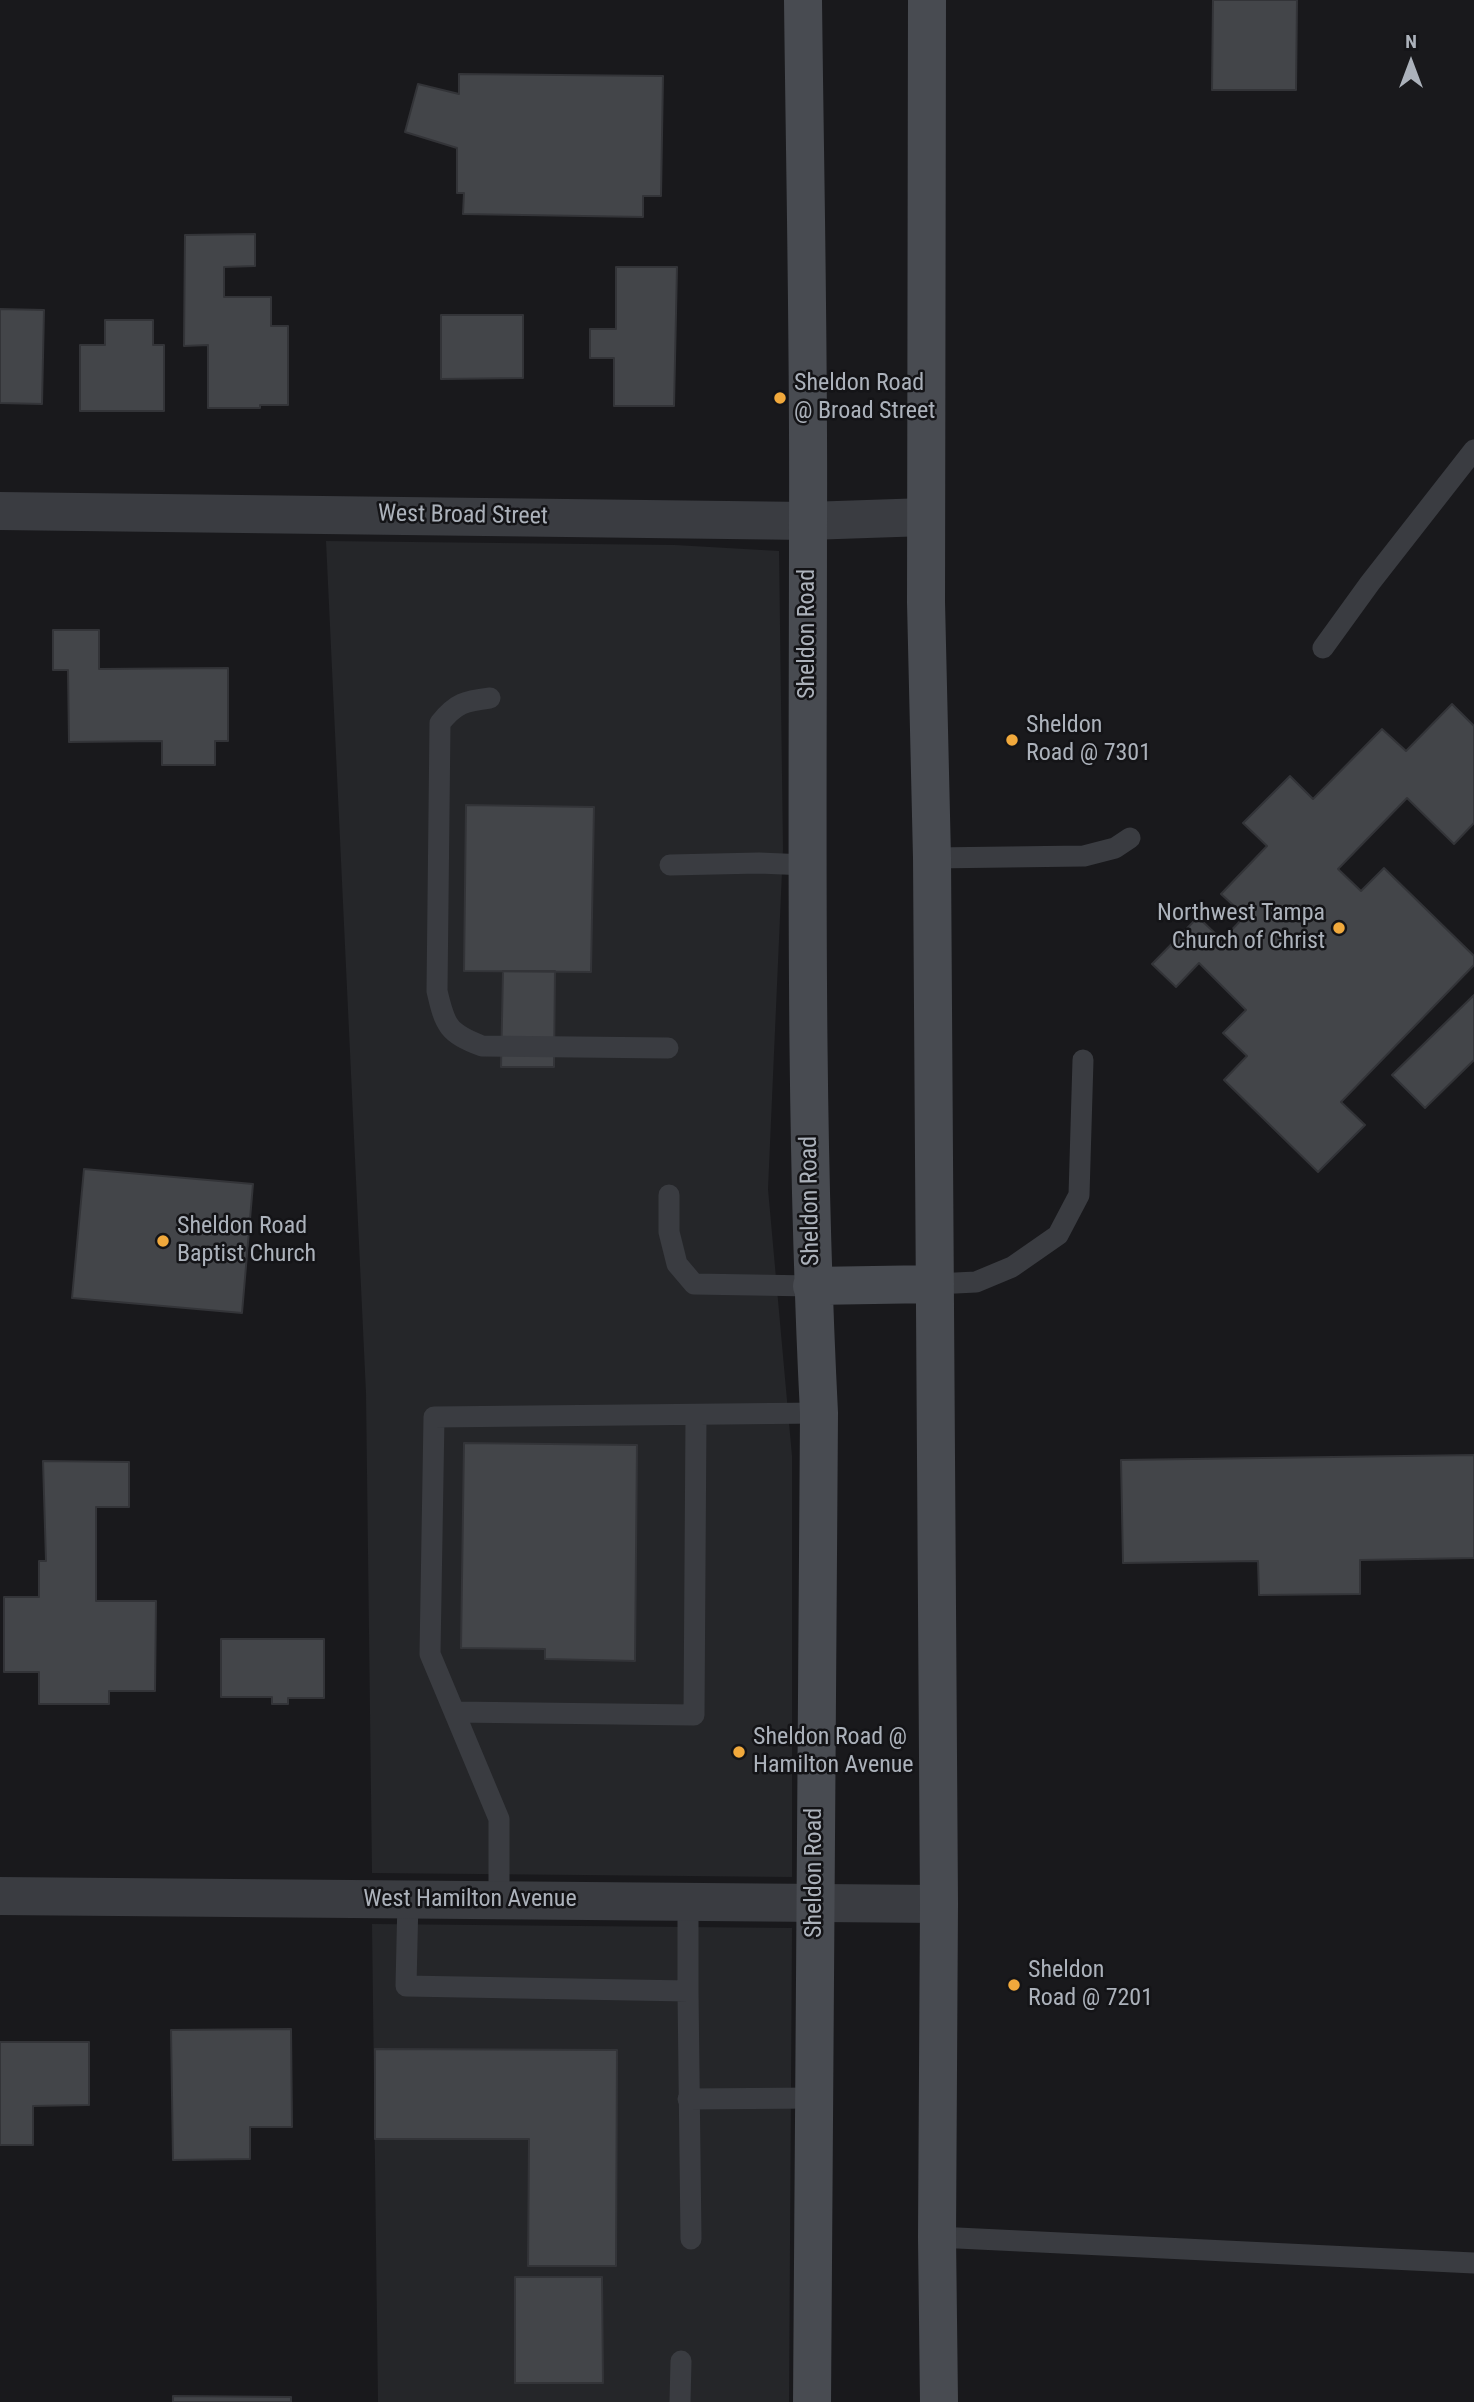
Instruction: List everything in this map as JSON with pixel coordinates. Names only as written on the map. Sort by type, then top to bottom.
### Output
[{"type":"main road","name":"Sheldon Road","points":[[803,0],[808,521],[807,865],[812,1286],[819,1413],[812,2402]]},
{"type":"main road","points":[[927,0],[926,517],[935,1284],[939,2402]]},
{"type":"main road","points":[[812,1286],[935,1284]]},
{"type":"street","name":"West Broad Street","points":[[0,511],[808,521],[926,517]]},
{"type":"street","name":"West Hamilton Avenue","points":[[0,1896],[939,1904]]},
{"type":"lane","points":[[1323,648],[1474,450]]},
{"type":"lane","points":[[490,698],[453,707],[440,723],[437,991],[443,1015],[457,1037],[482,1046],[668,1048]]},
{"type":"lane","points":[[932,858],[1084,856],[1115,848],[1130,838]]},
{"type":"lane","points":[[670,865],[807,865]]},
{"type":"lane","points":[[935,1284],[976,1282],[1012,1267],[1058,1235],[1079,1195],[1083,1060]]},
{"type":"lane","points":[[669,1195],[669,1232],[677,1264],[694,1284],[812,1286]]},
{"type":"lane","points":[[499,1900],[499,1819],[430,1654],[434,1417],[819,1413]]},
{"type":"lane","points":[[455,1712],[694,1714],[696,1416]]},
{"type":"lane","points":[[408,1899],[406,1986],[688,1991]]},
{"type":"lane","points":[[688,1901],[691,2239]]},
{"type":"lane","points":[[688,2099],[814,2098]]},
{"type":"lane","points":[[937,2237],[1474,2263]]},
{"type":"lane","points":[[680,2402],[681,2361]]},
{"type":"shaded area","points":[[326,541],[675,545],[779,551],[783,849],[768,1189],[792,1456],[792,1877],[372,1873],[366,1393]]},
{"type":"shaded area","points":[[372,1924],[792,1928],[789,2402],[378,2402]]},
{"type":"building","points":[[1213,0],[1297,0],[1296,90],[1212,90]]},
{"type":"building","points":[[459,74],[663,76],[661,196],[643,196],[643,217],[463,214],[464,193],[457,193],[457,148],[405,132],[418,84],[459,94]]},
{"type":"building","points":[[255,234],[255,266],[224,267],[224,297],[271,297],[271,326],[288,326],[288,405],[208,408],[208,345],[184,346],[185,235]]},
{"type":"building","points":[[616,267],[677,267],[674,406],[614,406],[614,358],[590,358],[590,329],[616,329]]},
{"type":"building","points":[[0,309],[44,310],[42,404],[0,403]]},
{"type":"building","points":[[441,315],[523,315],[523,378],[441,379]]},
{"type":"building","points":[[105,320],[153,320],[153,345],[164,345],[164,411],[80,411],[80,345],[105,345]]},
{"type":"building","points":[[53,630],[99,630],[99,669],[228,668],[228,741],[215,741],[215,765],[162,765],[162,741],[69,742],[68,670],[53,670]]},
{"type":"building","name":"Northwest Tampa Church of Christ","points":[[1452,704],[1474,726],[1474,823],[1454,844],[1407,798],[1338,869],[1361,891],[1384,868],[1474,956],[1474,965],[1341,1102],[1365,1125],[1318,1172],[1224,1080],[1247,1056],[1223,1033],[1246,1010],[1199,963],[1176,987],[1152,964],[1198,917],[1222,940],[1245,916],[1221,894],[1267,846],[1243,823],[1290,776],[1313,799],[1382,729],[1406,751]]},
{"type":"building","points":[[466,805],[594,807],[591,972],[464,971]]},
{"type":"building","points":[[503,971],[555,971],[554,1067],[501,1067]]},
{"type":"building","points":[[1474,995],[1474,1060],[1425,1108],[1392,1075]]},
{"type":"building","name":"Sheldon Road Baptist Church","points":[[84,1169],[253,1184],[242,1313],[72,1298]]},
{"type":"building","points":[[464,1443],[637,1445],[635,1661],[545,1659],[545,1649],[461,1648]]},
{"type":"building","points":[[1474,1455],[1474,1558],[1360,1560],[1360,1594],[1259,1595],[1258,1561],[1123,1563],[1121,1460]]},
{"type":"building","points":[[43,1461],[129,1462],[129,1507],[96,1507],[96,1601],[156,1601],[155,1691],[109,1691],[109,1704],[39,1704],[39,1672],[4,1672],[4,1597],[39,1597],[39,1561],[46,1561]]},
{"type":"building","points":[[221,1639],[324,1639],[324,1698],[288,1698],[288,1704],[272,1704],[272,1697],[221,1697]]},
{"type":"building","points":[[291,2029],[292,2127],[250,2127],[250,2159],[173,2160],[171,2030]]},
{"type":"building","points":[[0,2042],[89,2042],[89,2105],[33,2106],[33,2145],[0,2145]]},
{"type":"building","points":[[375,2049],[617,2050],[616,2266],[528,2266],[529,2139],[375,2139]]},
{"type":"building","points":[[515,2277],[602,2277],[603,2383],[515,2383]]},
{"type":"building","points":[[173,2396],[291,2397],[291,2402],[173,2402]]},
{"type":"place","name":"Sheldon Road @ Broad Street","points":[[780,398]]},
{"type":"place","name":"Sheldon Road @ 7301","points":[[1012,740]]},
{"type":"place","name":"Northwest Tampa Church of Christ","points":[[1339,928]]},
{"type":"place","name":"Sheldon Road Baptist Church","points":[[163,1241]]},
{"type":"place","name":"Sheldon Road @ Hamilton Avenue","points":[[739,1752]]},
{"type":"place","name":"Sheldon Road @ 7201","points":[[1014,1985]]}]
